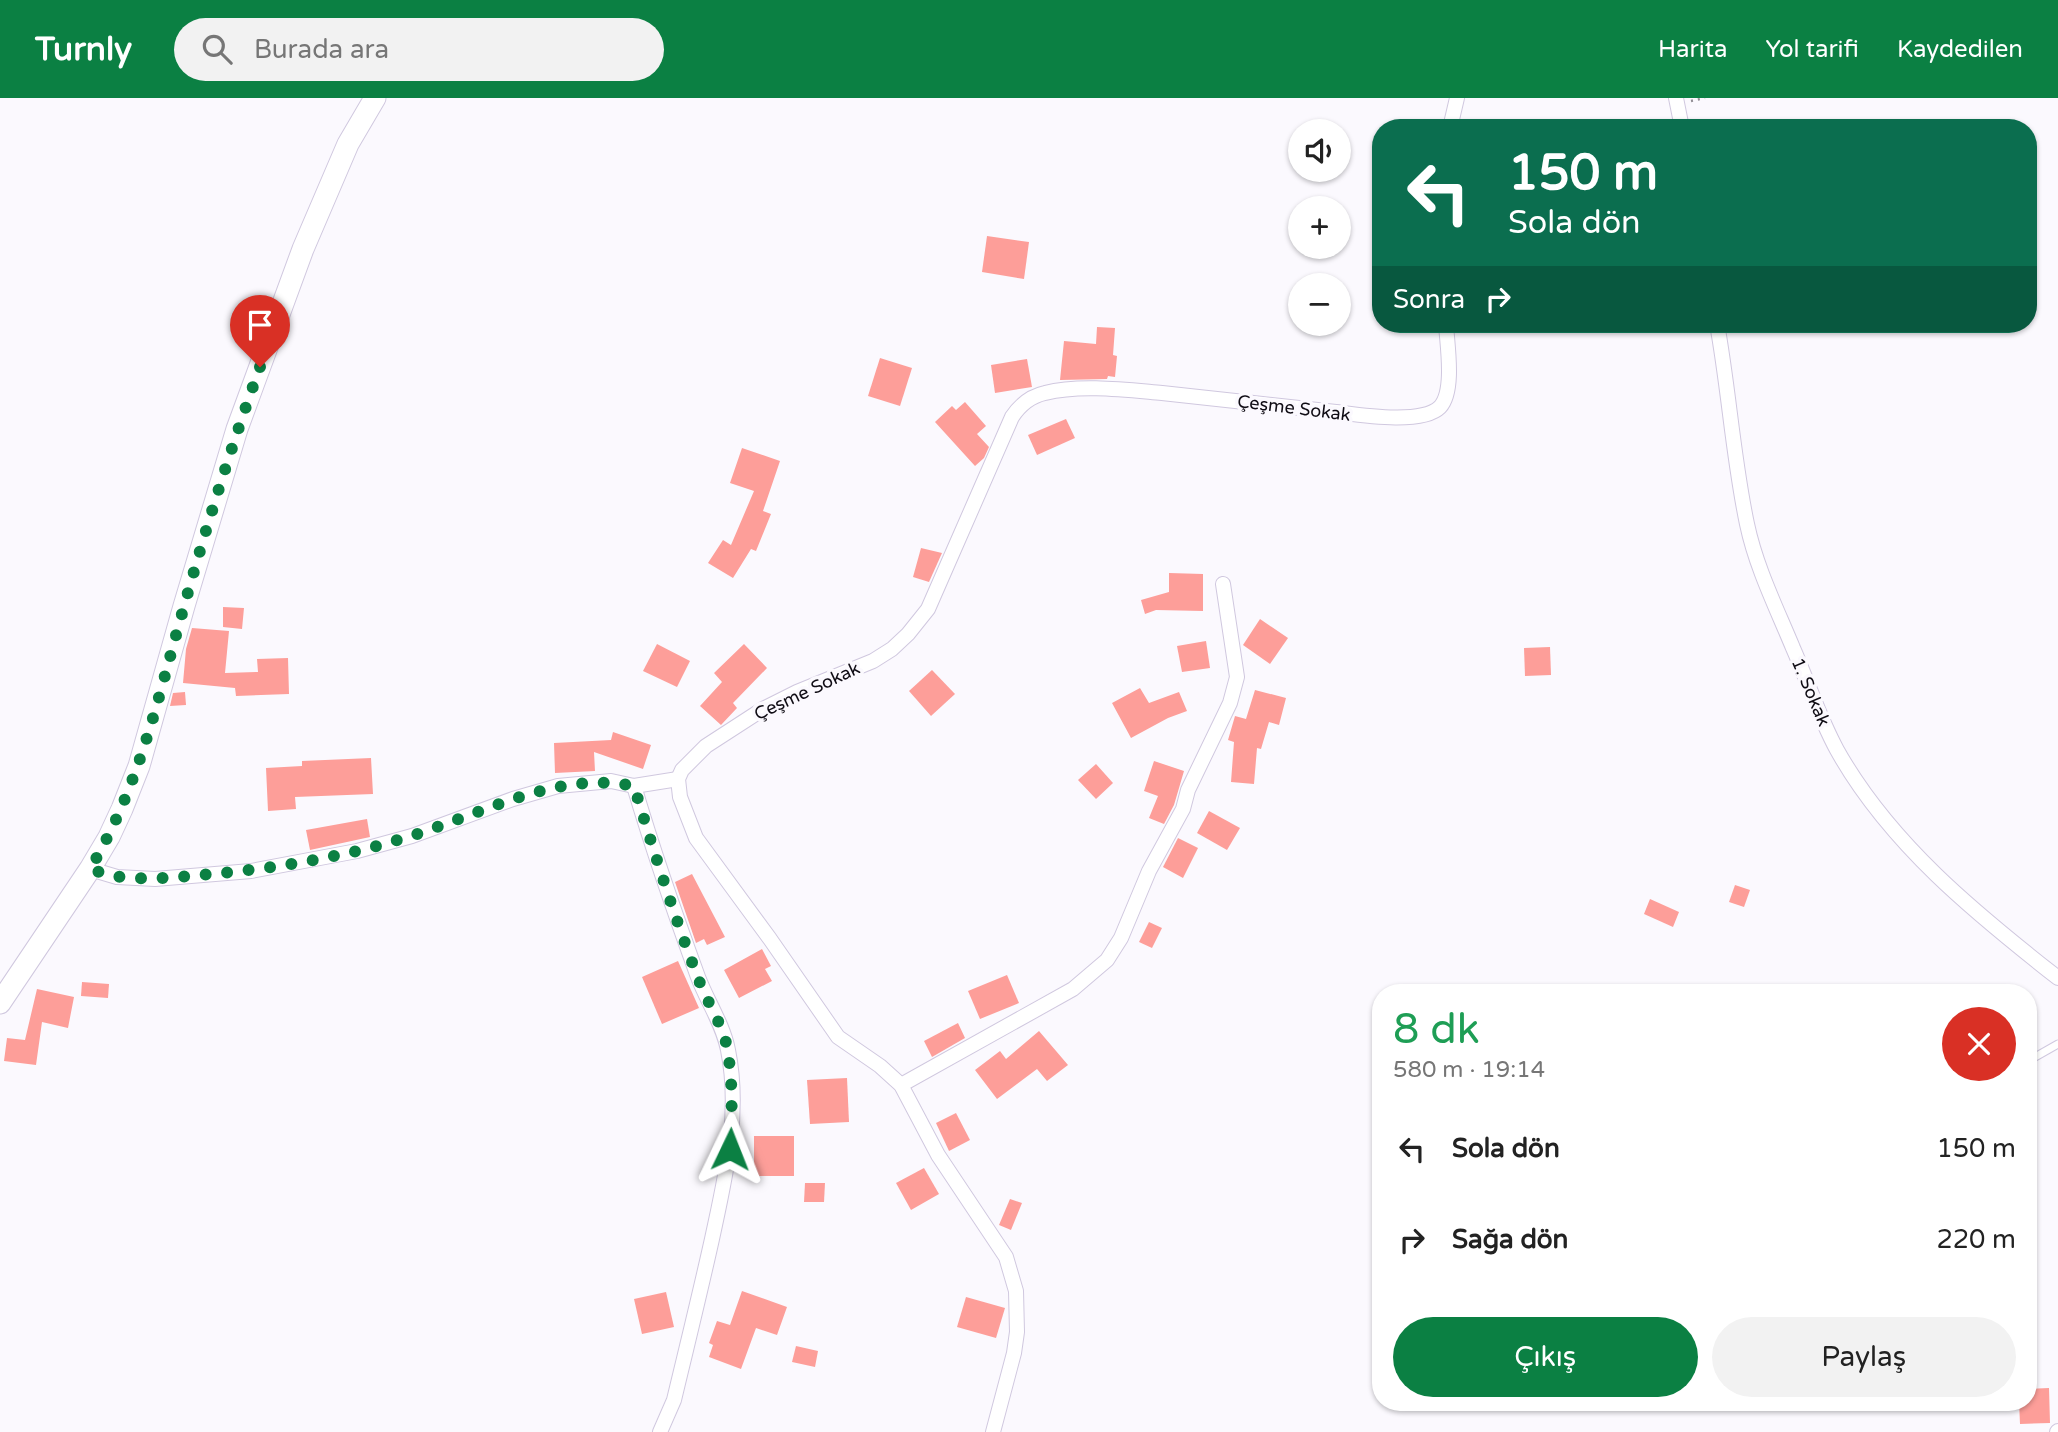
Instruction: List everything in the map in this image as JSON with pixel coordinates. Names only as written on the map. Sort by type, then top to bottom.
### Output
[{"type":"street","points":[[0,1003],[109,837],[139,766],[237,429],[303,249],[348,144],[375,98]]},
{"type":"street","points":[[1452,119],[1457,98]]},
{"type":"street","points":[[1676,98],[1680,119]]},
{"type":"street","name":"Çeşme Sokak","points":[[678,779],[682,770],[706,746],[763,709],[873,661],[892,649],[908,634],[928,609],[1013,417],[1020,405],[1032,398],[1046,393],[1121,389],[1371,416],[1420,416],[1441,406],[1445,397],[1449,381],[1446,333]]},
{"type":"street","name":"1. Sokak","points":[[1718,333],[1741,486],[1754,553],[1818,713],[1837,750],[1855,780],[1877,808],[1941,880],[1978,914],[2058,978]]},
{"type":"street","points":[[901,1085],[1073,989],[1107,960],[1121,937],[1149,872],[1184,809],[1188,790],[1230,703],[1237,677],[1223,584]]},
{"type":"street","points":[[90,869],[117,877],[155,879],[251,871],[412,836],[513,799],[558,786],[611,781],[634,786],[678,779],[680,797],[696,838],[771,939],[838,1037],[880,1066],[901,1085],[938,1155],[1006,1257],[1016,1291],[1017,1332],[993,1432]]},
{"type":"street","points":[[634,786],[664,884],[701,986],[728,1050],[731,1088],[730,1149],[723,1190],[674,1399],[660,1432]]},
{"type":"lane","points":[[2037,1056],[2058,1044]]},
{"type":"building","points":[[987,236],[1029,242],[1024,279],[982,272]]},
{"type":"building","points":[[1097,327],[1115,328],[1115,377],[1060,380],[1064,341],[1096,344]]},
{"type":"building","points":[[880,358],[912,368],[900,406],[868,396]]},
{"type":"building","points":[[1027,359],[1032,387],[995,393],[991,365]]},
{"type":"building","points":[[965,402],[986,426],[977,434],[989,447],[984,458],[975,466],[935,422],[952,406],[956,410]]},
{"type":"building","points":[[1066,419],[1075,438],[1037,455],[1028,435]]},
{"type":"building","points":[[742,448],[780,461],[763,511],[771,514],[756,551],[751,549],[733,578],[708,563],[723,540],[731,545],[754,491],[730,483]]},
{"type":"building","points":[[921,548],[942,553],[929,582],[913,577]]},
{"type":"building","points":[[1169,573],[1203,574],[1203,611],[1156,610],[1145,614],[1141,600],[1169,592]]},
{"type":"building","points":[[223,607],[244,608],[242,629],[223,627]]},
{"type":"building","points":[[1260,619],[1288,638],[1270,664],[1243,645]]},
{"type":"building","points":[[192,628],[229,631],[225,673],[258,672],[257,659],[288,658],[289,694],[236,696],[235,688],[183,683],[186,649]]},
{"type":"building","points":[[1206,641],[1210,668],[1182,672],[1177,646]]},
{"type":"building","points":[[657,644],[690,661],[677,687],[643,671]]},
{"type":"building","points":[[744,644],[767,668],[733,703],[737,708],[721,725],[700,706],[722,682],[714,673]]},
{"type":"building","points":[[1550,647],[1551,675],[1525,676],[1524,648]]},
{"type":"building","points":[[932,670],[955,694],[931,716],[909,691]]},
{"type":"building","points":[[1140,688],[1149,703],[1179,692],[1187,711],[1131,738],[1112,703]]},
{"type":"building","points":[[1255,690],[1286,698],[1279,725],[1269,722],[1261,749],[1257,748],[1254,784],[1231,782],[1234,742],[1228,740],[1235,716],[1246,719]]},
{"type":"building","points":[[185,692],[186,705],[170,706],[173,693]]},
{"type":"building","points":[[613,732],[651,745],[643,769],[594,752],[595,771],[555,773],[554,743],[611,740]]},
{"type":"building","points":[[371,758],[373,794],[295,797],[296,809],[268,811],[266,768],[302,766],[302,761]]},
{"type":"building","points":[[1154,761],[1184,771],[1174,805],[1164,824],[1149,818],[1158,796],[1144,791]]},
{"type":"building","points":[[1096,764],[1113,783],[1096,799],[1078,780]]},
{"type":"building","points":[[1209,811],[1240,828],[1227,850],[1197,833]]},
{"type":"building","points":[[367,819],[370,837],[310,850],[306,830]]},
{"type":"building","points":[[1178,838],[1198,848],[1183,878],[1163,867]]},
{"type":"building","points":[[692,874],[725,937],[707,945],[704,939],[696,943],[675,882]]},
{"type":"building","points":[[1735,885],[1750,890],[1744,907],[1729,902]]},
{"type":"building","points":[[1650,899],[1679,912],[1673,927],[1644,914]]},
{"type":"building","points":[[1149,922],[1162,928],[1152,948],[1139,942]]},
{"type":"building","points":[[762,949],[771,966],[765,969],[772,981],[739,998],[724,970]]},
{"type":"building","points":[[678,961],[699,1008],[662,1024],[642,977]]},
{"type":"building","points":[[1007,975],[1019,1003],[980,1019],[968,991]]},
{"type":"building","points":[[82,982],[109,984],[108,998],[81,996]]},
{"type":"building","points":[[37,989],[74,997],[68,1028],[42,1022],[36,1065],[4,1061],[7,1038],[25,1040]]},
{"type":"building","points":[[958,1023],[965,1038],[932,1057],[924,1041]]},
{"type":"building","points":[[1039,1031],[1068,1065],[1047,1081],[1037,1069],[997,1099],[975,1070],[1000,1051],[1006,1059]]},
{"type":"building","points":[[847,1078],[849,1122],[810,1124],[807,1080]]},
{"type":"building","points":[[956,1113],[970,1140],[949,1151],[936,1123]]},
{"type":"building","points":[[754,1136],[794,1136],[794,1176],[754,1176]]},
{"type":"building","points":[[924,1168],[939,1194],[911,1210],[896,1183]]},
{"type":"building","points":[[805,1183],[825,1183],[824,1202],[804,1202]]},
{"type":"building","points":[[1010,1199],[1022,1203],[1011,1230],[999,1225]]},
{"type":"building","points":[[742,1291],[787,1307],[777,1335],[756,1328],[741,1369],[709,1357],[713,1345],[709,1343],[717,1321],[730,1325]]},
{"type":"building","points":[[666,1292],[674,1327],[642,1334],[634,1299]]},
{"type":"building","points":[[966,1297],[1005,1308],[996,1338],[957,1327]]},
{"type":"building","points":[[796,1346],[818,1351],[815,1367],[792,1362]]},
{"type":"building","points":[[2049,1388],[2050,1423],[2020,1424],[2019,1411],[2037,1411],[2037,1389]]},
{"type":"route","points":[[260,367],[237,429],[139,766],[109,837],[90,869],[117,877],[155,879],[251,871],[295,864],[412,836],[513,799],[558,786],[611,781],[634,786],[660,872],[701,986],[728,1050],[732,1123],[730,1149]]}]
